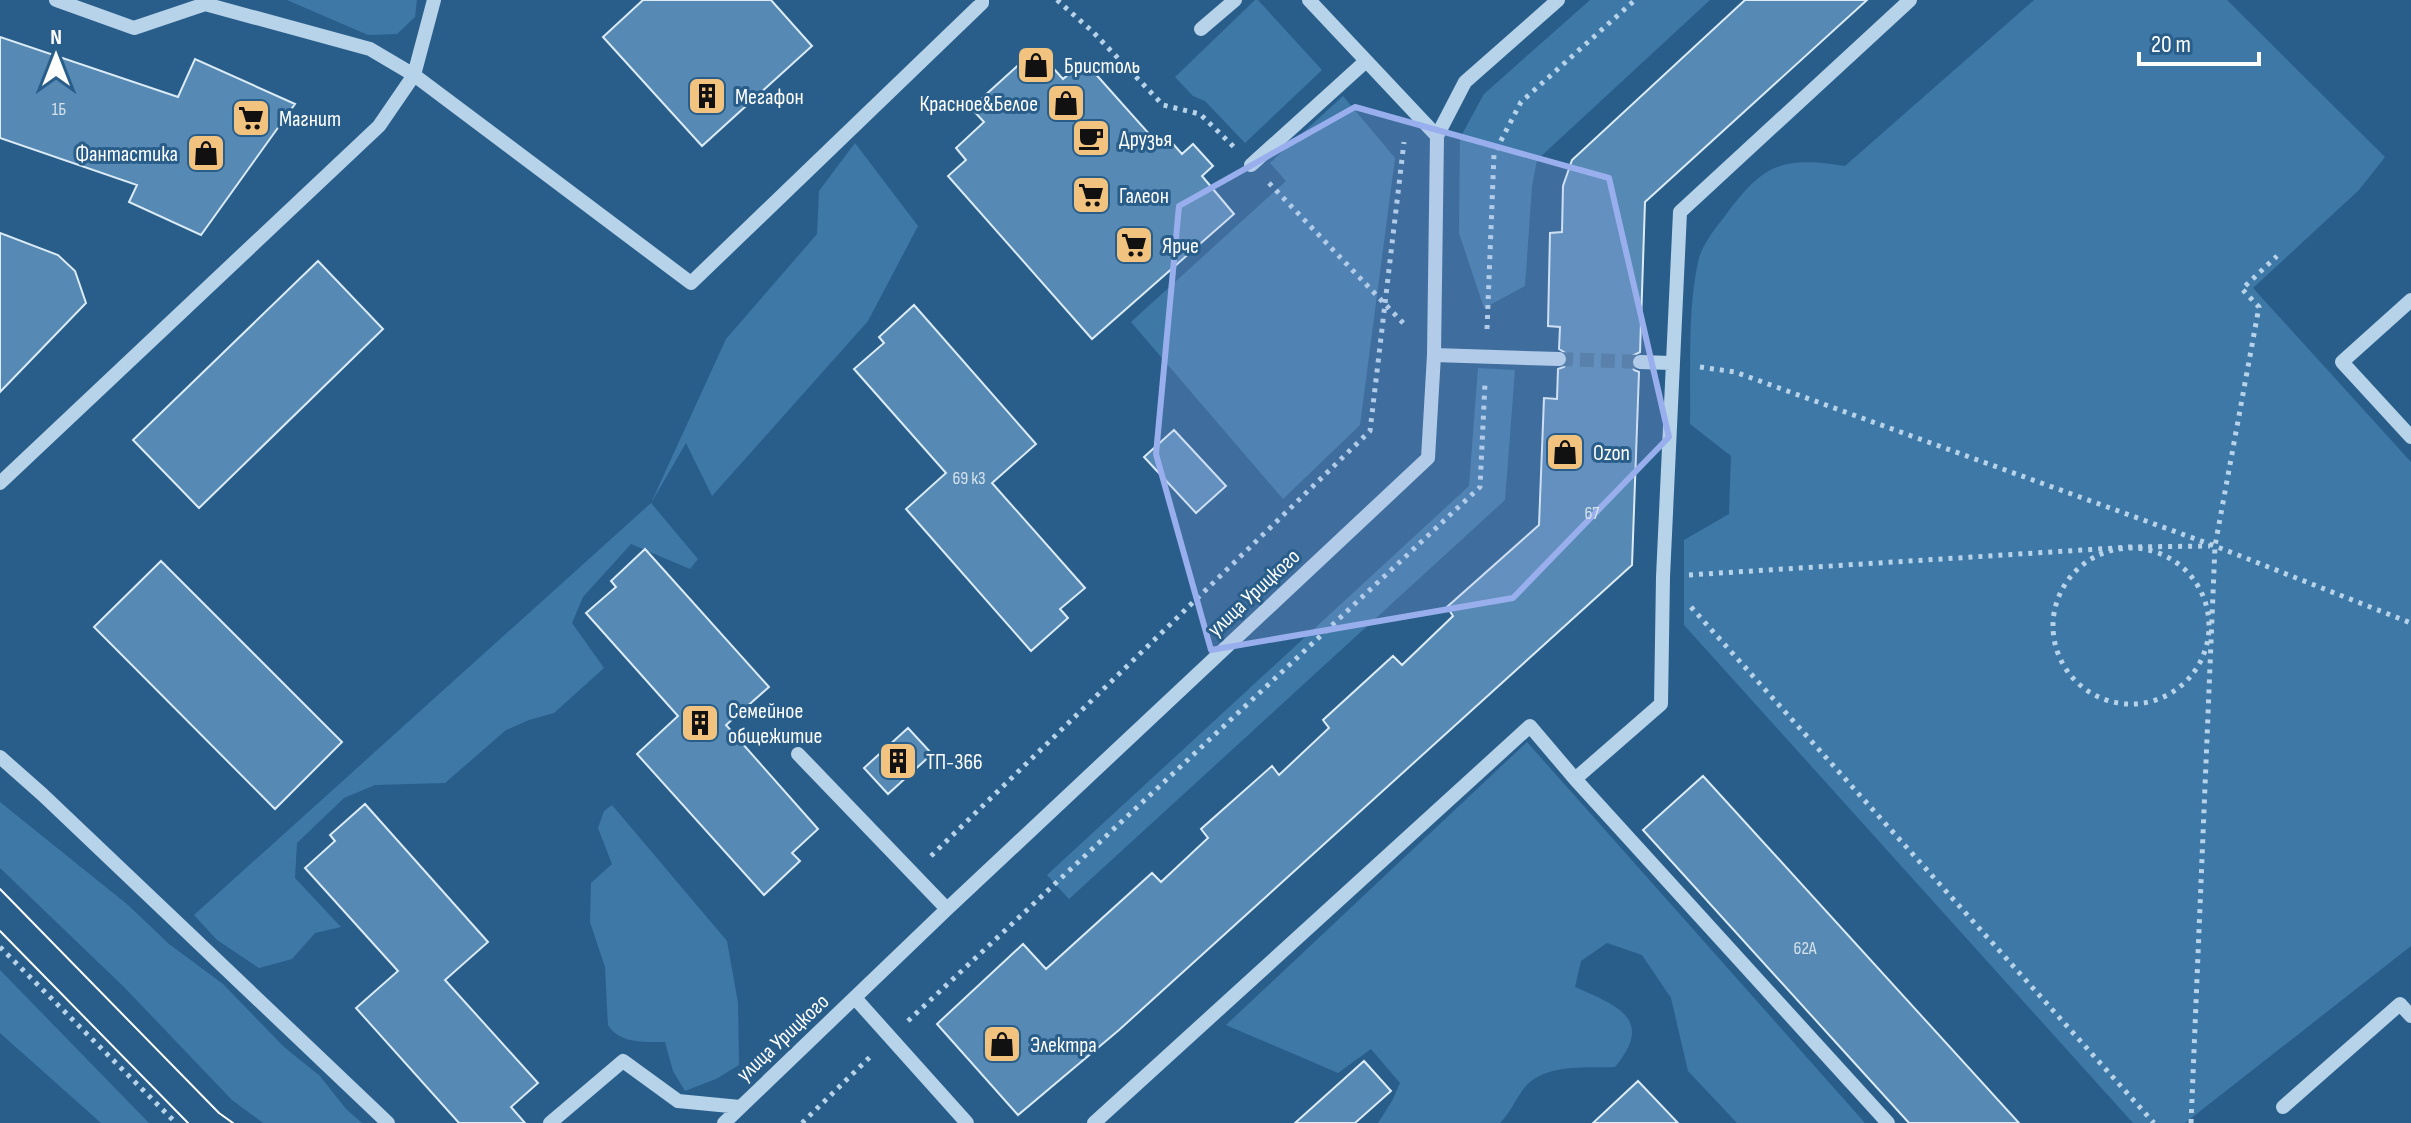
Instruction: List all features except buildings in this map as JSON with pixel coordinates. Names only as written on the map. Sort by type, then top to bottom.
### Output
[{"type":"street","points":[[56,0],[134,28],[205,4],[370,49],[414,75],[691,283],[982,0]]},
{"type":"street","points":[[0,483],[379,126],[414,75],[434,0]]},
{"type":"street","points":[[1201,29],[1235,0]]},
{"type":"street","points":[[1309,0],[1437,136]]},
{"type":"street","name":"улица Урицкого","points":[[724,1123],[947,909],[1428,458],[1434,355],[1437,136],[1465,82],[1558,0]]},
{"type":"street","points":[[1575,779],[1661,704],[1671,363],[1680,212],[1910,0]]},
{"type":"street","points":[[1251,165],[1366,61]]},
{"type":"street","points":[[2411,300],[2342,362],[2411,437]]},
{"type":"street","points":[[1434,355],[1559,359]]},
{"type":"street","points":[[1640,362],[1671,363]]},
{"type":"street","points":[[1094,1123],[1530,726],[1888,1123]]},
{"type":"street","points":[[798,754],[947,909]]},
{"type":"street","points":[[0,757],[388,1123]]},
{"type":"street","points":[[855,998],[967,1123]]},
{"type":"street","points":[[2283,1107],[2400,1004],[2411,1016]]},
{"type":"street","points":[[550,1123],[623,1061],[678,1101],[740,1107]]},
{"type":"path","points":[[913,874],[1370,431],[1408,105]]},
{"type":"path","points":[[2191,1123],[2215,546],[2259,307],[2242,289],[2277,256]]},
{"type":"path","points":[[1671,363],[1735,372],[2215,546],[2411,623]]},
{"type":"path","points":[[1663,577],[2130,547],[2215,546]]},
{"type":"path","points":[[2130,547],[2155,551],[2178,563],[2196,581],[2207,605],[2210,631],[2205,654],[2192,675],[2174,692],[2152,702],[2128,705],[2104,700],[2083,688],[2066,671],[2055,649],[2052,625],[2056,601],[2067,579],[2084,562],[2106,551],[2130,547]]},
{"type":"path","points":[[1663,577],[2154,1123]]},
{"type":"path","points":[[0,947],[176,1123]]},
{"type":"highlighted area","points":[[1355,107],[1609,178],[1669,437],[1513,598],[1211,650],[1156,454],[1179,206]]},
{"type":"shaded area","points":[[287,0],[417,0],[415,17],[397,34],[368,35]]},
{"type":"shaded area","points":[[1255,0],[1322,70],[1245,143],[1205,101],[1193,96],[1175,77]]},
{"type":"shaded area","points":[[1590,0],[1710,0],[1537,160],[1532,186],[1525,286],[1484,308],[1459,233],[1460,138],[1484,94]]},
{"type":"shaded area","points":[[2034,0],[2227,0],[2385,157],[2359,190],[2253,288],[2411,462],[2411,946],[2185,1123],[2133,1123],[1684,625],[1684,540],[1729,514],[1731,456],[1690,424],[1693,297],[1699,258],[1707,241],[1738,199],[1763,175],[1776,168],[1805,162],[1845,166]]},
{"type":"shaded area","points":[[1343,96],[1395,158],[1360,425],[1283,499],[1131,322],[1286,181],[1270,163]]},
{"type":"shaded area","points":[[855,143],[918,226],[868,321],[712,496],[686,443],[651,503],[726,339],[817,234],[819,191]]},
{"type":"shaded area","points":[[1478,368],[1515,370],[1505,500],[1069,899],[1047,875],[1469,486]]},
{"type":"shaded area","points":[[651,503],[698,559],[690,569],[631,544],[583,597],[572,623],[604,668],[554,713],[506,730],[445,783],[375,785],[344,798],[297,843],[295,878],[341,927],[315,933],[292,959],[259,968],[217,940],[194,915]]},
{"type":"shaded area","points":[[1527,742],[1865,1123],[1737,1123],[1688,1071],[1671,998],[1642,955],[1607,943],[1581,961],[1575,987],[1604,1000],[1625,1015],[1631,1025],[1632,1036],[1627,1050],[1615,1067],[1567,1068],[1534,1079],[1500,1123],[1378,1123],[1400,1083],[1371,1049],[1338,1073],[1226,1025]]},
{"type":"shaded area","points":[[0,802],[128,905],[169,944],[223,984],[284,1047],[320,1076],[346,1109],[362,1123],[263,1123],[232,1100],[124,987],[0,868]]},
{"type":"shaded area","points":[[612,805],[727,941],[738,1003],[739,1065],[716,1079],[685,1091],[673,1071],[665,1042],[626,1039],[608,1025],[605,967],[590,922],[591,883],[612,864],[598,828],[604,811]]},
{"type":"shaded area","points":[[0,970],[149,1123],[101,1123],[0,1033]]},
{"type":"tunnel","points":[[1559,359],[1640,362]]},
{"type":"tram line","points":[[0,889],[219,1113],[233,1123]]},
{"type":"tram line","points":[[0,931],[188,1123]]},
{"type":"place","name":"Бристоль","points":[[1036,65]]},
{"type":"place","name":"Мегафон","points":[[707,96]]},
{"type":"place","name":"Красное&Белое","points":[[1066,103]]},
{"type":"place","name":"Магнит","points":[[251,118]]},
{"type":"place","name":"Друзья","points":[[1091,138]]},
{"type":"place","name":"Фантастика","points":[[206,153]]},
{"type":"place","name":"Галеон","points":[[1091,195]]},
{"type":"place","name":"Ярче","points":[[1134,245]]},
{"type":"place","name":"Ozon","points":[[1565,452]]},
{"type":"place","name":"Семейное общежитие","points":[[700,723]]},
{"type":"place","name":"ТП-366","points":[[898,761]]},
{"type":"place","name":"Электра","points":[[1002,1044]]}]
